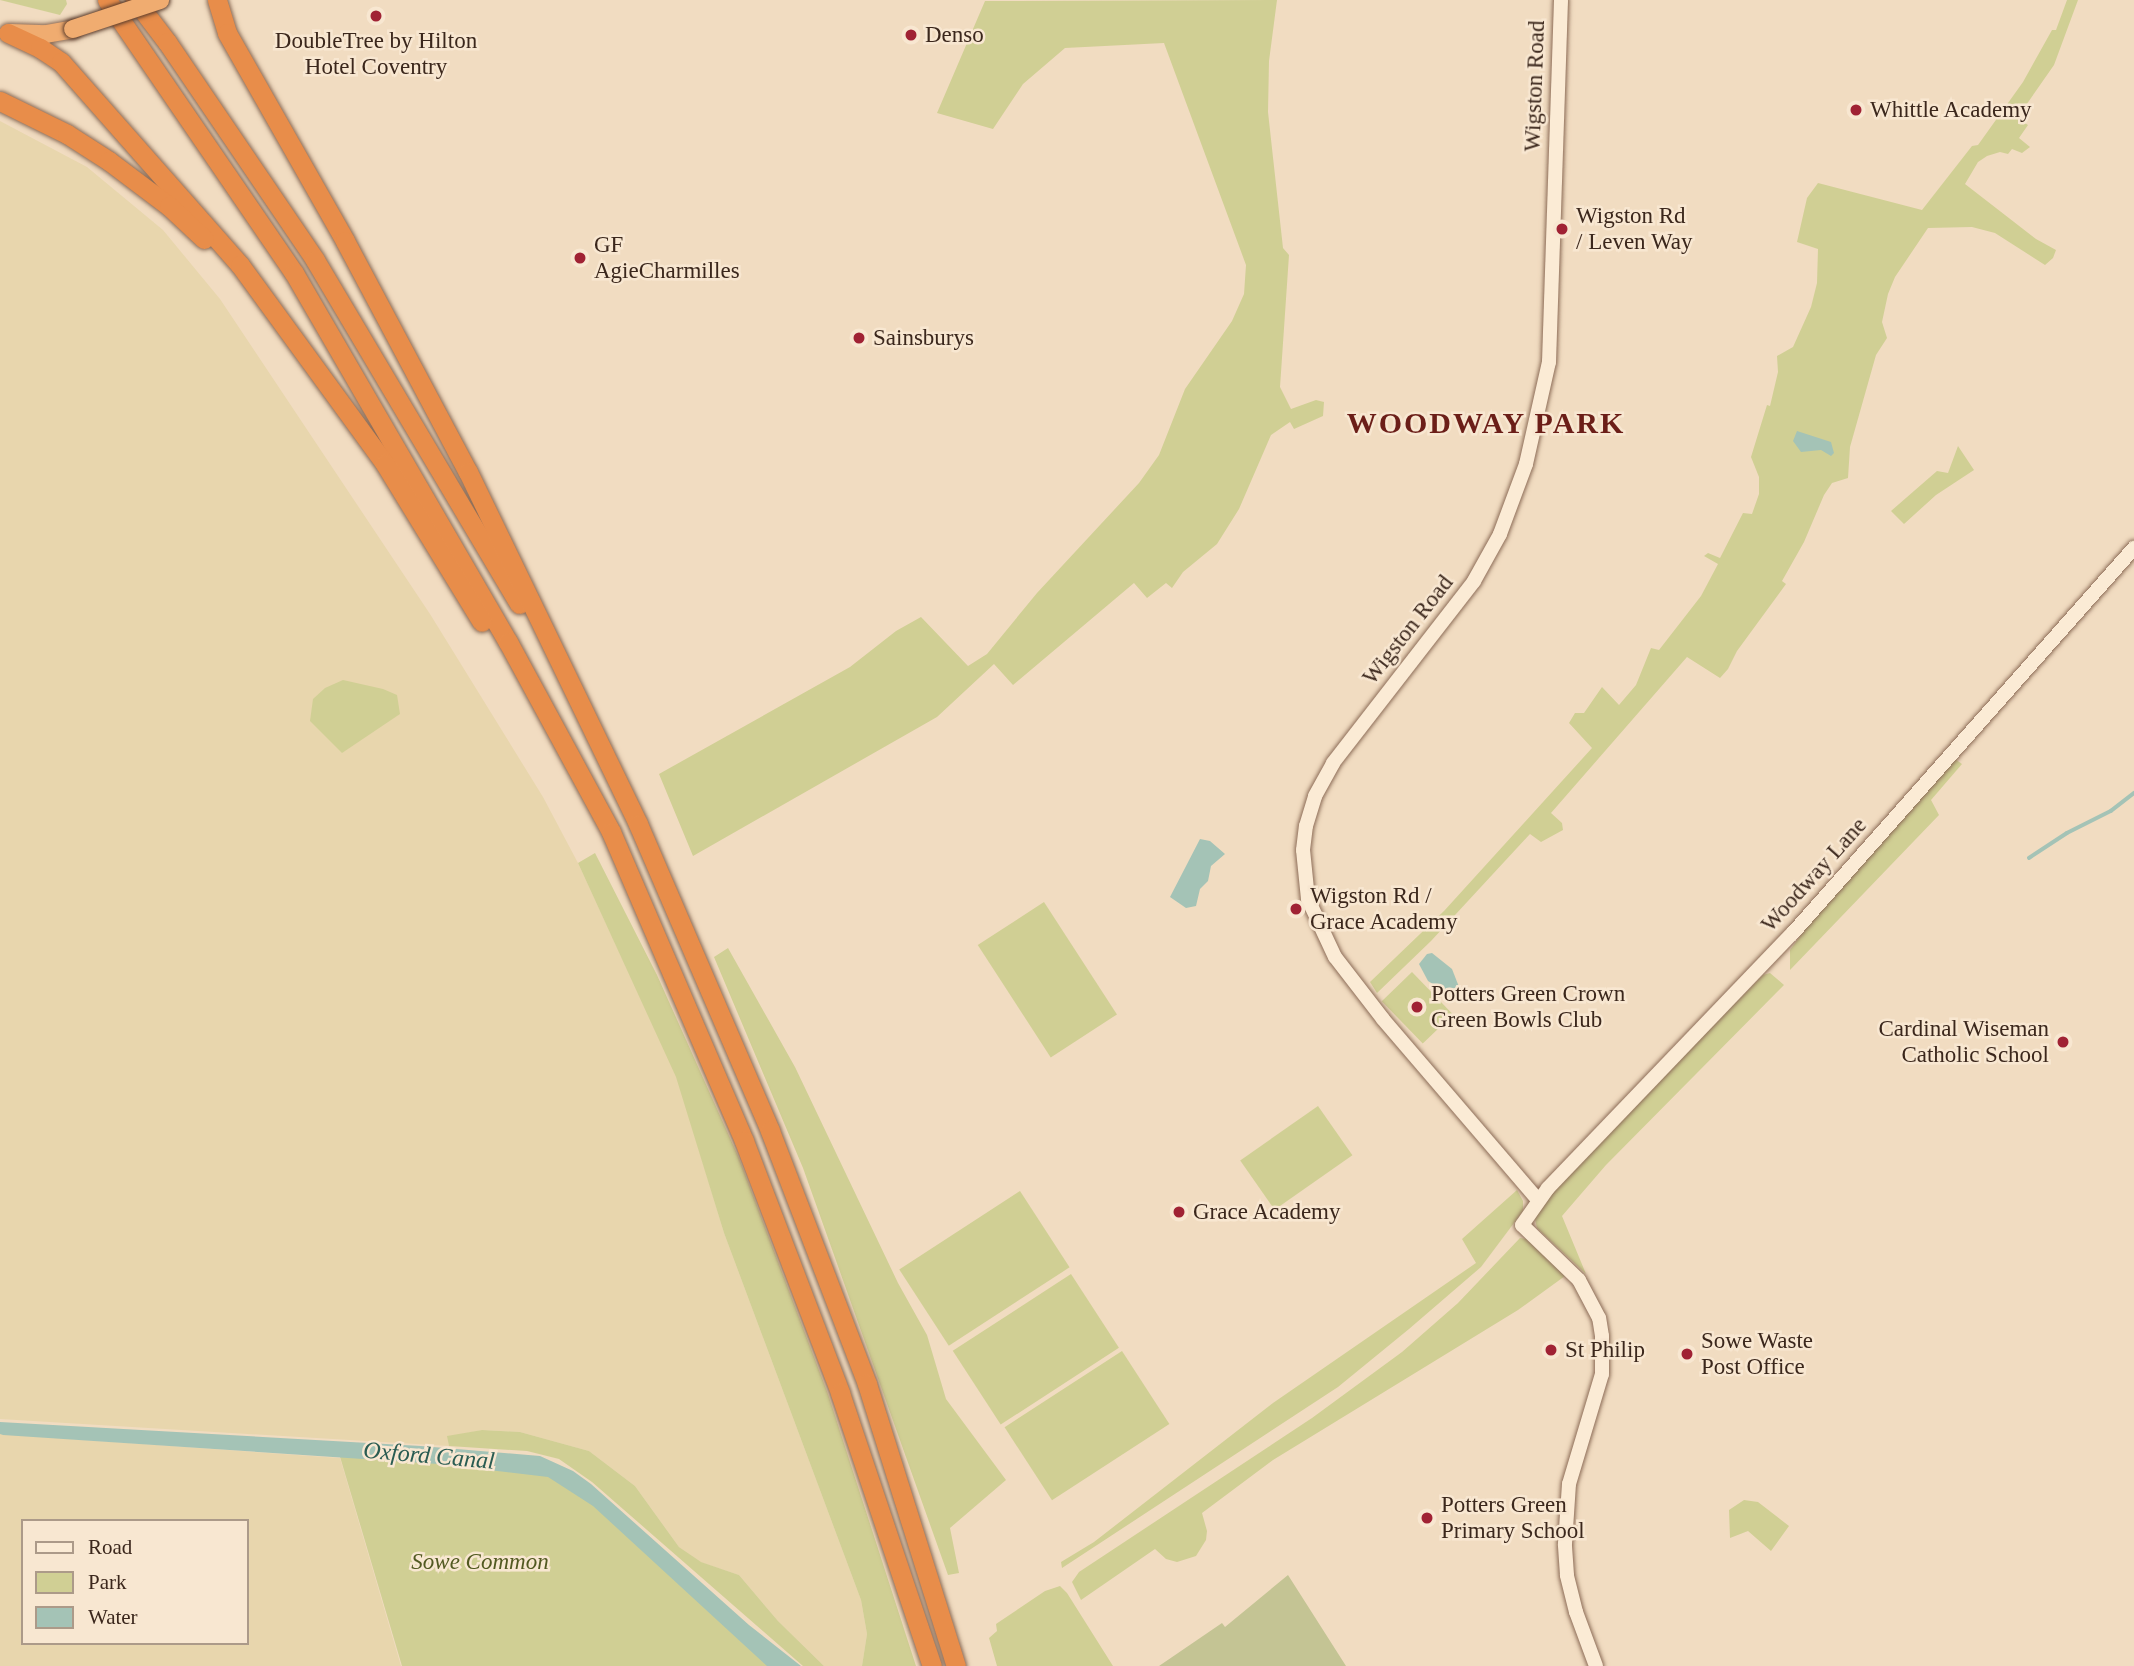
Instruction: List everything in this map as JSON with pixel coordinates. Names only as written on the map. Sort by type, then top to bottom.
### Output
[{"type":"highway","points":[[107,0],[295,273],[501,630],[611,832],[754,1167],[840,1393],[932,1666]]},
{"type":"highway","points":[[135,0],[167,42],[322,272],[533,628],[638,824]]},
{"type":"highway","points":[[4,33],[46,34],[73,29],[160,0]]},
{"type":"highway","points":[[217,0],[227,33],[345,241],[468,472],[638,824],[770,1131],[867,1384],[956,1666]]},
{"type":"highway","points":[[4,33],[40,48],[61,62],[183,197],[240,265],[385,464],[611,832]]},
{"type":"highway","points":[[0,101],[87,146],[169,206],[223,260],[302,350]]},
{"type":"street","name":"Wigston Road","points":[[1538,1200],[1383,1018],[1335,957],[1308,899],[1303,850],[1306,826],[1315,796],[1333,763],[1474,581],[1500,534],[1526,464],[1544,398],[1549,362],[1561,0]]},
{"type":"street","name":"Woodway Lane","points":[[1596,1666],[1576,1612],[1567,1575],[1565,1544],[1569,1484],[1602,1374],[1599,1318],[1579,1280],[1522,1225],[1538,1200],[1785,942],[2134,548]]},
{"type":"shaded area","points":[[0,121],[87,167],[163,230],[220,299],[430,614],[543,797],[578,863],[677,1077],[724,1233],[861,1600],[867,1634],[862,1666],[824,1666],[778,1621],[739,1575],[700,1562],[679,1547],[635,1486],[589,1451],[520,1432],[482,1430],[448,1437],[449,1446],[0,1419]]},
{"type":"shaded area","points":[[0,1434],[340,1458],[401,1666],[0,1666]]},
{"type":"green space","points":[[0,0],[66,0],[67,4],[60,15]]},
{"type":"green space","points":[[1277,0],[1269,61],[1268,112],[1283,248],[1289,255],[1280,387],[1291,409],[1316,400],[1324,402],[1323,416],[1294,429],[1290,422],[1271,435],[1239,509],[1217,544],[1183,572],[1172,588],[1166,583],[1147,598],[1134,583],[1013,685],[994,664],[937,717],[693,856],[659,774],[850,667],[896,631],[921,617],[968,666],[987,654],[1037,593],[1139,483],[1159,455],[1185,389],[1232,321],[1244,294],[1246,265],[1164,43],[1065,48],[1023,84],[993,129],[937,113],[985,1]]},
{"type":"green space","points":[[2067,0],[2078,0],[2054,65],[2017,118],[2028,125],[2019,138],[2030,147],[2022,153],[2012,149],[2008,154],[2000,152],[1987,156],[1978,162],[1965,184],[2036,239],[2056,250],[2053,258],[2045,265],[1995,233],[1972,227],[1928,228],[1895,277],[1888,294],[1882,322],[1887,338],[1876,355],[1850,447],[1848,478],[1832,483],[1824,495],[1804,542],[1782,581],[1786,584],[1737,651],[1728,669],[1720,678],[1687,657],[1551,813],[1562,823],[1563,830],[1541,842],[1530,834],[1431,941],[1377,993],[1370,982],[1444,911],[1592,748],[1569,723],[1575,713],[1584,713],[1602,687],[1619,705],[1636,685],[1651,648],[1659,650],[1701,596],[1718,564],[1704,556],[1708,553],[1720,558],[1743,513],[1752,514],[1759,494],[1759,477],[1751,457],[1767,405],[1770,406],[1778,372],[1777,356],[1793,347],[1811,307],[1817,283],[1818,249],[1797,242],[1807,198],[1818,183],[1922,210],[1972,146],[1978,145],[2023,82],[2052,30],[2056,30]]},
{"type":"green space","points":[[1958,446],[1974,470],[1936,495],[1904,524],[1891,511],[1937,471],[1948,473]]},
{"type":"green space","points":[[343,680],[397,695],[400,714],[342,753],[310,721],[313,699],[325,688]]},
{"type":"green space","points":[[1955,759],[1962,764],[1931,800],[1939,815],[1790,970],[1790,950],[1816,915]]},
{"type":"green space","points":[[595,853],[657,975],[739,1158],[828,1394],[916,1666],[862,1666],[867,1634],[861,1600],[724,1233],[676,1077],[578,863]]},
{"type":"green space","points":[[1044,902],[1117,1014],[1051,1057],[978,945]]},
{"type":"green space","points":[[728,948],[795,1067],[898,1283],[927,1335],[946,1399],[1006,1480],[950,1528],[959,1573],[948,1575],[803,1168],[714,957]]},
{"type":"green space","name":"Potters Green Crown Green Bowls Club","points":[[1412,972],[1453,1014],[1423,1044],[1382,1001]]},
{"type":"green space","points":[[1770,973],[1784,985],[1606,1165],[1562,1216],[1586,1274],[1537,1228],[1535,1219],[1540,1208],[1571,1171],[1763,975]]},
{"type":"green space","points":[[1318,1106],[1352,1155],[1275,1210],[1240,1160]]},
{"type":"green space","points":[[1517,1190],[1523,1201],[1523,1211],[1481,1267],[1409,1329],[1338,1387],[1062,1568],[1061,1562],[1094,1542],[1273,1403],[1476,1263],[1462,1239]]},
{"type":"green space","points":[[1020,1191],[1070,1267],[949,1346],[899,1269]]},
{"type":"green space","points":[[1520,1238],[1526,1239],[1565,1276],[1518,1310],[1273,1460],[1202,1513],[1207,1531],[1206,1540],[1196,1556],[1177,1562],[1166,1559],[1155,1549],[1081,1600],[1072,1582],[1079,1572],[1312,1418],[1402,1352],[1458,1303]]},
{"type":"green space","points":[[1071,1274],[1119,1348],[1001,1425],[953,1351]]},
{"type":"green space","points":[[1122,1351],[1169,1424],[1052,1500],[1005,1427]]},
{"type":"green space","points":[[482,1430],[520,1432],[589,1451],[635,1486],[679,1547],[701,1562],[739,1575],[778,1621],[824,1666],[803,1666],[592,1482],[559,1459],[527,1451],[449,1446],[447,1436]]},
{"type":"green space","name":"Sowe Common","points":[[338,1450],[551,1468],[785,1666],[402,1666]]},
{"type":"green space","points":[[1744,1500],[1758,1502],[1789,1526],[1771,1551],[1748,1531],[1730,1538],[1729,1510]]},
{"type":"green space","points":[[1288,1575],[1346,1666],[1159,1666],[1222,1623],[1225,1627]]},
{"type":"green space","points":[[1060,1586],[1113,1666],[997,1666],[989,1638],[997,1631],[996,1624],[1045,1591]]},
{"type":"water","points":[[1797,431],[1831,442],[1834,453],[1831,456],[1821,450],[1801,452],[1793,441]]},
{"type":"water","points":[[1200,839],[1210,841],[1225,854],[1211,866],[1208,881],[1200,889],[1196,906],[1186,908],[1170,897]]},
{"type":"water","points":[[1432,953],[1452,969],[1461,992],[1446,992],[1428,981],[1419,964],[1427,954]]},
{"type":"water","name":"Oxford Canal","points":[[0,1422],[421,1446],[540,1456],[573,1471],[591,1484],[749,1625],[801,1666],[767,1666],[593,1506],[548,1477],[438,1464],[3,1435],[0,1434]]},
{"type":"waterway","points":[[2029,858],[2067,833],[2111,811],[2134,793]]},
{"type":"place","name":"DoubleTree by Hilton Hotel Coventry","points":[[376,16]]},
{"type":"place","name":"Denso","points":[[911,35]]},
{"type":"place","name":"Whittle Academy","points":[[1856,110]]},
{"type":"place","name":"Wigston Rd / Leven Way","points":[[1562,229]]},
{"type":"place","name":"GF AgieCharmilles","points":[[580,258]]},
{"type":"place","name":"Sainsburys","points":[[859,338]]},
{"type":"place","name":"Wigston Rd / Grace Academy","points":[[1296,909]]},
{"type":"place","name":"Potters Green Crown Green Bowls Club","points":[[1417,1007]]},
{"type":"place","name":"Cardinal Wiseman Catholic School","points":[[2063,1042]]},
{"type":"place","name":"Grace Academy","points":[[1179,1212]]},
{"type":"place","name":"St Philip","points":[[1551,1350]]},
{"type":"place","name":"Sowe Waste Post Office","points":[[1687,1354]]},
{"type":"place","name":"Potters Green Primary School","points":[[1427,1518]]},
{"type":"district","name":"WOODWAY PARK","points":[[1486,423]]}]
